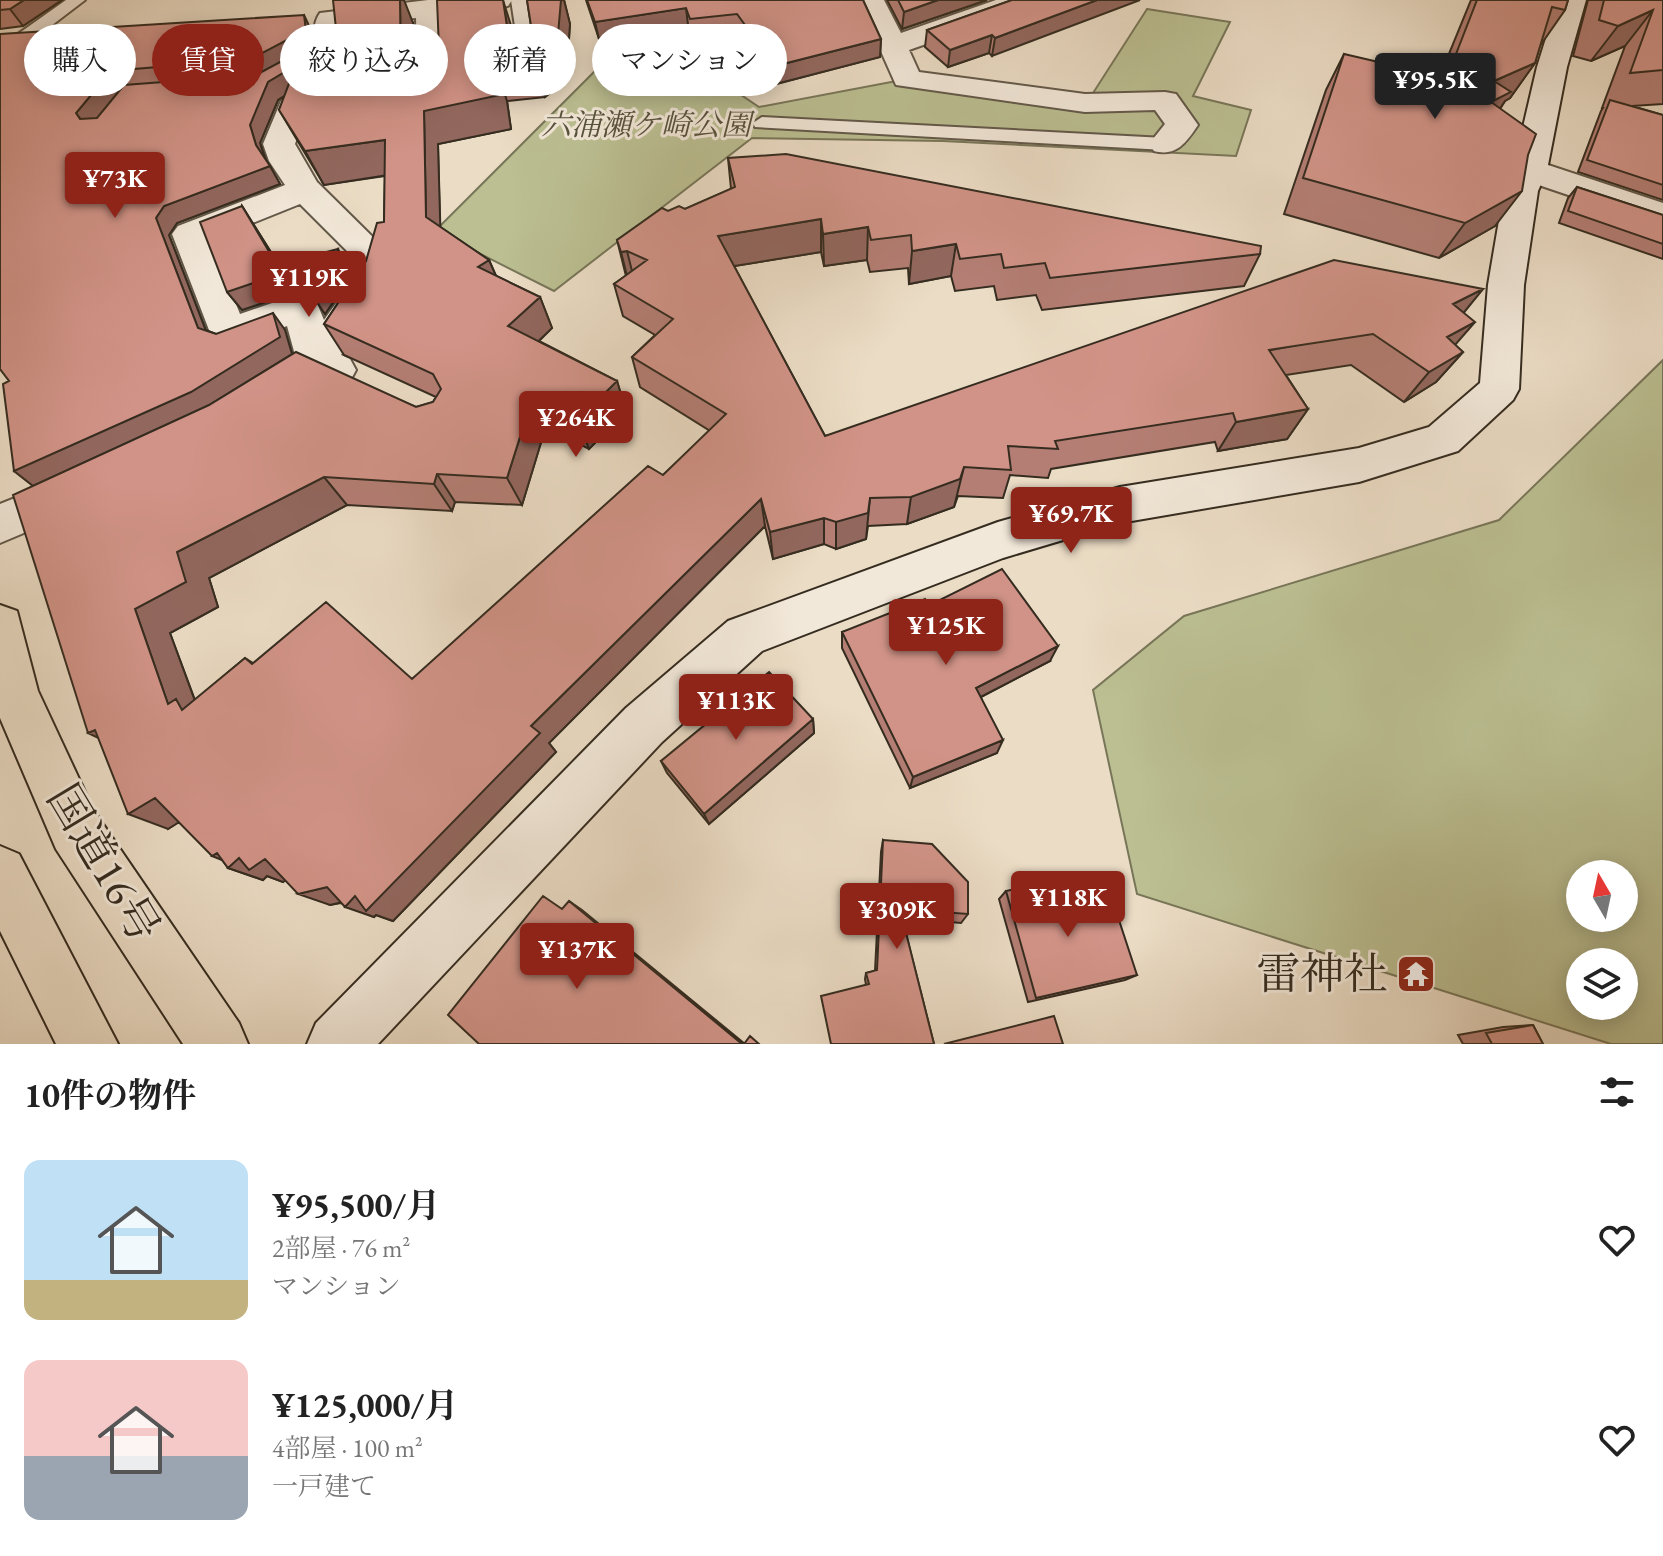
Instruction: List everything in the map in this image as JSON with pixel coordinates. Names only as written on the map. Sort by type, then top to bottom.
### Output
[{"type":"highway","name":"国道16号","points":[[0,626],[14,693],[75,830],[218,1044]]},
{"type":"highway","points":[[0,873],[88,1044]]},
{"type":"street","points":[[233,414],[316,361],[364,292],[374,256],[305,190],[285,161],[279,144],[292,108],[337,79],[337,64],[318,36],[430,11],[498,0]]},
{"type":"street","points":[[892,46],[1023,0]]},
{"type":"street","points":[[337,1044],[644,725],[745,636],[998,541],[1120,505],[1359,465],[1443,439],[1499,389],[1506,285],[1521,191],[1530,170],[1552,67],[1572,0]]},
{"type":"street","points":[[879,3],[892,46],[907,79],[1086,104],[1123,104],[1145,99],[1165,101],[1182,125],[1165,144]]},
{"type":"street","points":[[430,11],[434,107]]},
{"type":"street","points":[[1530,170],[1663,215]]},
{"type":"street","points":[[305,190],[190,234],[228,333],[301,306],[316,361],[369,386]]},
{"type":"street","points":[[0,524],[111,475]]},
{"type":"lane","points":[[12,39],[77,0]]},
{"type":"lane","points":[[519,0],[523,24]]},
{"type":"lane","points":[[762,123],[1165,144]]},
{"type":"green space","name":"六浦瀬ケ崎公園","points":[[1147,9],[1230,22],[1193,96],[1251,110],[1236,156],[943,141],[752,138],[554,291],[435,231],[570,96],[576,96],[576,90],[592,74],[592,96],[743,96],[759,107],[907,79],[1086,104]]},
{"type":"green space","points":[[1663,360],[1663,1044],[1611,1044],[1137,894],[1093,690],[1184,616],[1499,520]]},
{"type":"building","points":[[0,0],[24,0],[10,9],[0,10]]},
{"type":"building","points":[[333,0],[400,0],[400,24],[336,24]]},
{"type":"building","points":[[437,0],[503,0],[507,24],[464,24],[464,96],[495,96],[424,111],[426,217],[489,260],[478,267],[540,297],[508,326],[617,381],[578,420],[533,396],[507,478],[437,474],[434,484],[324,477],[177,552],[186,582],[135,609],[168,704],[176,699],[182,710],[245,658],[252,664],[326,602],[412,679],[648,466],[663,475],[726,414],[632,357],[673,319],[614,284],[647,260],[627,251],[621,252],[617,240],[662,208],[668,211],[679,206],[685,209],[735,187],[728,158],[786,154],[1261,246],[1260,254],[1050,278],[1045,263],[1004,268],[1001,254],[960,259],[956,244],[912,251],[911,235],[871,240],[868,227],[823,234],[821,219],[718,236],[825,436],[1334,260],[1483,289],[1453,304],[1475,322],[1447,337],[1463,352],[1429,372],[1373,334],[1269,350],[1308,409],[1236,422],[1233,413],[1055,441],[1058,449],[1008,446],[1011,470],[964,467],[960,479],[911,497],[870,498],[868,513],[836,522],[824,518],[770,532],[761,499],[531,726],[540,733],[366,911],[355,896],[345,907],[327,887],[298,894],[265,859],[249,870],[239,858],[228,868],[217,853],[212,856],[155,798],[128,814],[95,730],[88,733],[13,495],[209,405],[296,352],[416,407],[433,402],[441,389],[433,374],[324,324],[366,261],[377,223],[384,222],[385,140],[305,151],[279,110],[284,96],[448,96],[448,24],[438,24]]},
{"type":"building","points":[[527,0],[561,0],[559,24],[531,24]]},
{"type":"building","points":[[587,0],[863,0],[881,39],[787,63],[787,24],[744,24],[737,14],[690,19],[686,8],[595,22]]},
{"type":"building","points":[[898,0],[938,0],[904,12]]},
{"type":"building","points":[[1012,0],[1097,0],[995,38],[992,35],[950,50],[927,30]]},
{"type":"building","points":[[1477,0],[1568,0],[1565,10],[1552,7],[1535,63],[1494,81],[1511,92],[1491,102],[1536,134],[1528,155],[1522,191],[1465,223],[1303,178],[1344,54],[1426,73],[1437,103]]},
{"type":"building","points":[[1604,0],[1663,0],[1663,70],[1630,73],[1653,10],[1618,26],[1599,20]]},
{"type":"building","points":[[304,15],[305,24],[280,24],[280,44],[264,52],[264,24],[160,24]]},
{"type":"building","points":[[152,24],[152,67],[136,69],[136,26]]},
{"type":"building","points":[[24,32],[24,96],[90,96],[76,113],[80,119],[97,118],[115,96],[136,96],[136,84],[152,83],[152,96],[262,96],[250,125],[256,145],[270,166],[164,206],[156,218],[198,328],[216,334],[273,313],[280,337],[191,392],[14,471],[3,384],[9,381],[0,369],[0,34]]},
{"type":"building","points":[[280,62],[280,75],[268,82],[264,92],[264,71]]},
{"type":"building","points":[[1610,100],[1663,115],[1663,185],[1587,160]]},
{"type":"building","points":[[1577,187],[1663,215],[1663,244],[1568,211]]},
{"type":"building","points":[[242,206],[277,265],[338,249],[332,269],[312,295],[304,276],[289,271],[227,292],[200,222]]},
{"type":"building","points":[[1002,569],[1058,646],[976,688],[1003,740],[913,777],[842,632],[925,599],[928,606]]},
{"type":"building","points":[[769,672],[813,719],[704,814],[661,761]]},
{"type":"building","points":[[883,840],[932,844],[968,882],[968,914],[900,909],[934,1044],[831,1044],[821,996],[869,984],[866,973],[877,970]]},
{"type":"building","points":[[1076,877],[1088,914],[1115,908],[1137,975],[1036,998],[1006,891]]},
{"type":"building","points":[[543,896],[562,909],[569,901],[742,1044],[479,1044],[448,1015]]},
{"type":"building","points":[[1054,1016],[1063,1044],[944,1044]]},
{"type":"building","points":[[1533,1025],[1543,1044],[1492,1044],[1486,1033]]},
{"type":"building","points":[[750,1036],[759,1044],[744,1044]]},
{"type":"place","name":"雷神社","points":[[1416,974]]}]
